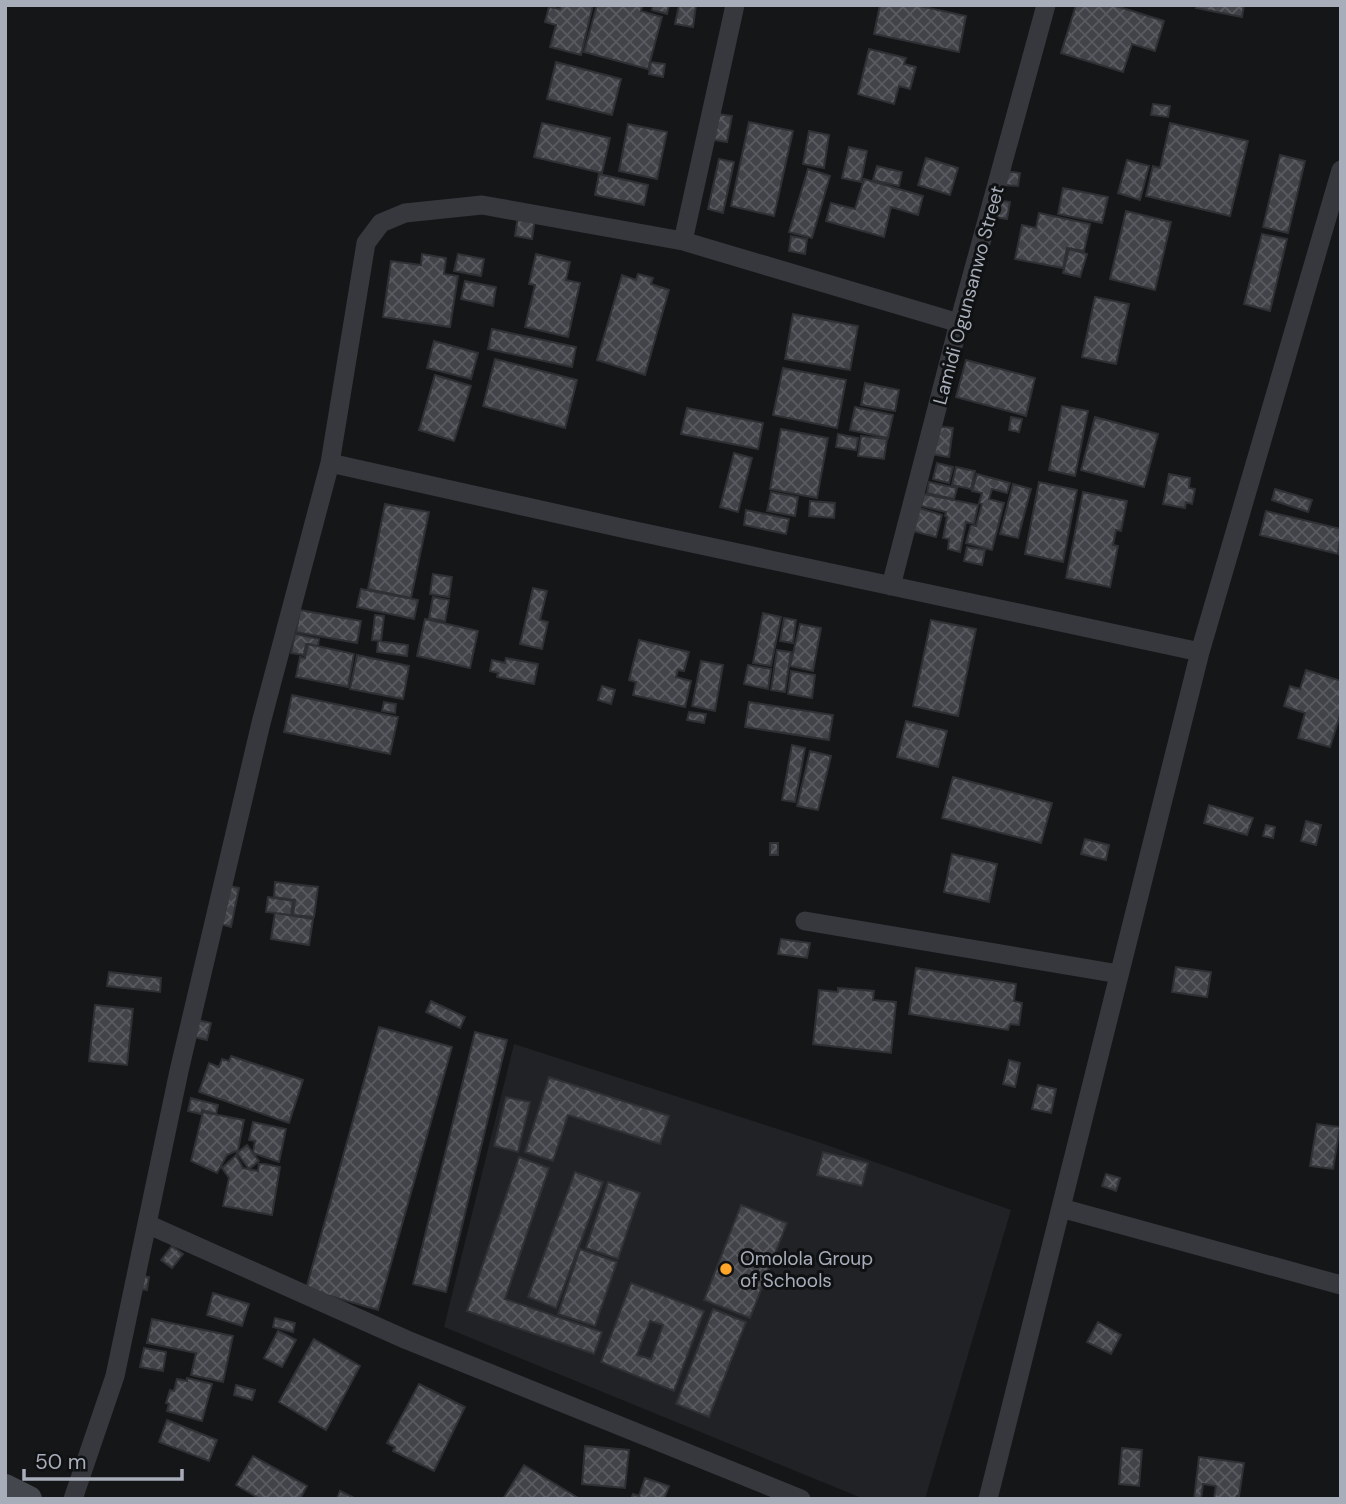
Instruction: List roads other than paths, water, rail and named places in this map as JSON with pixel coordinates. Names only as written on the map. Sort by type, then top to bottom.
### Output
[{"type":"main road","points":[[5,1487],[29,1499]]},
{"type":"street","points":[[683,241],[735,5]]},
{"type":"street","name":"Lamidi Ogunsanwo Street","points":[[891,586],[1046,5]]},
{"type":"street","points":[[988,1499],[1200,652],[1341,170]]},
{"type":"street","points":[[73,1499],[115,1376],[179,1071],[261,723],[330,463],[366,243],[381,223],[405,213],[482,205],[683,241],[960,323]]},
{"type":"street","points":[[330,463],[1200,652]]},
{"type":"street","points":[[805,921],[1119,974]]},
{"type":"street","points":[[1061,1208],[1341,1285]]},
{"type":"street","points":[[147,1224],[407,1340],[801,1499]]},
{"type":"place","name":"Omolola Group of Schools","points":[[726,1269]]}]
